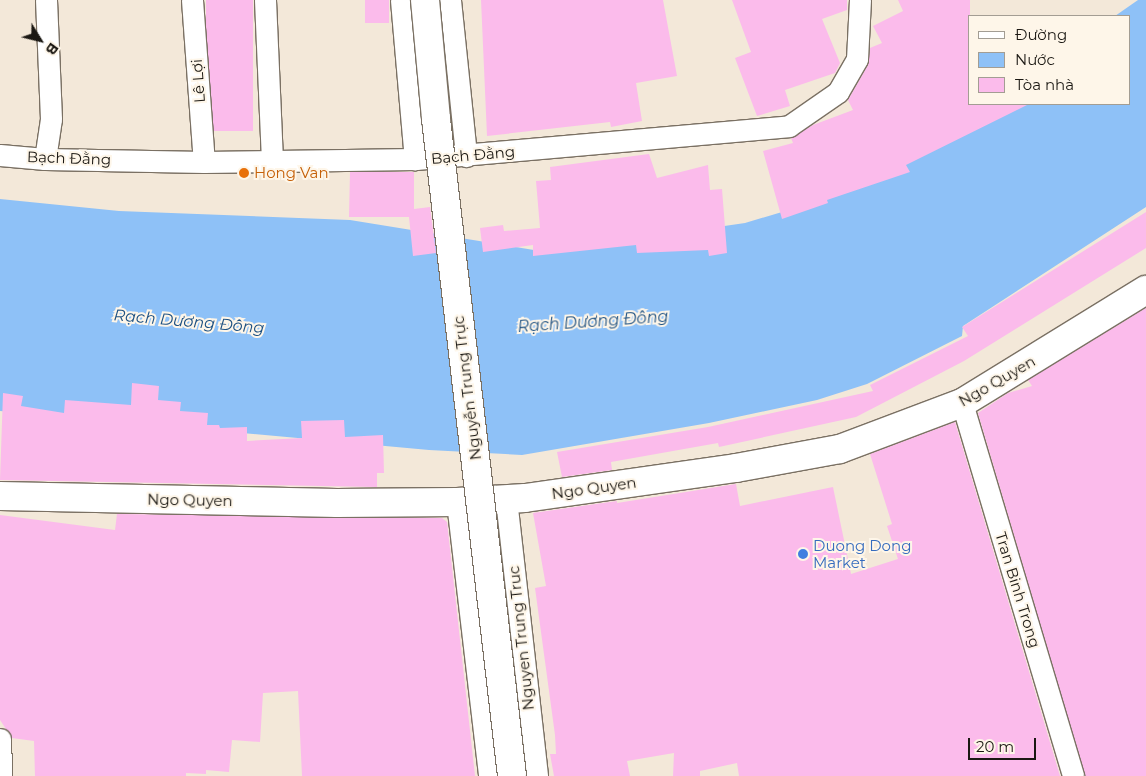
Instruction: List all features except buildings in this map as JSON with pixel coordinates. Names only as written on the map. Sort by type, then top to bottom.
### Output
[{"type":"street","points":[[45,159],[51,119],[46,0]]},
{"type":"street","name":"Lê Lợi","points":[[192,0],[204,162]]},
{"type":"street","points":[[266,0],[272,160]]},
{"type":"street","points":[[401,0],[403,44],[414,159]]},
{"type":"street","name":"Nguyễn Trung Trực","points":[[425,0],[436,119],[512,776]]},
{"type":"street","points":[[450,0],[466,156]]},
{"type":"street","name":"Bạch Đằng","points":[[0,155],[45,159],[204,162],[414,159],[466,156],[789,126],[838,92],[857,59],[860,0]]},
{"type":"street","name":"Ngo Quyen","points":[[0,496],[337,503],[457,502],[506,499],[736,468],[840,449],[962,403],[1146,290]]},
{"type":"street","name":"Tran Binh Trong","points":[[962,403],[1073,776]]},
{"type":"street","name":"Nguyen Trung Truc","points":[[506,499],[537,776]]},
{"type":"street","points":[[457,502],[489,776]]},
{"type":"street","points":[[0,739],[1,776]]},
{"type":"water","name":"Rạch Dương Đông","points":[[1138,0],[1146,0],[1146,207],[963,326],[962,336],[867,384],[817,400],[709,423],[522,455],[429,450],[0,411],[0,199],[119,211],[350,220],[546,252],[745,223],[842,194],[981,105],[1131,105],[1131,15],[1116,15]]},
{"type":"place","name":"Hong Van","points":[[244,173]]},
{"type":"place","name":"Duong Dong Market","points":[[803,554]]}]
